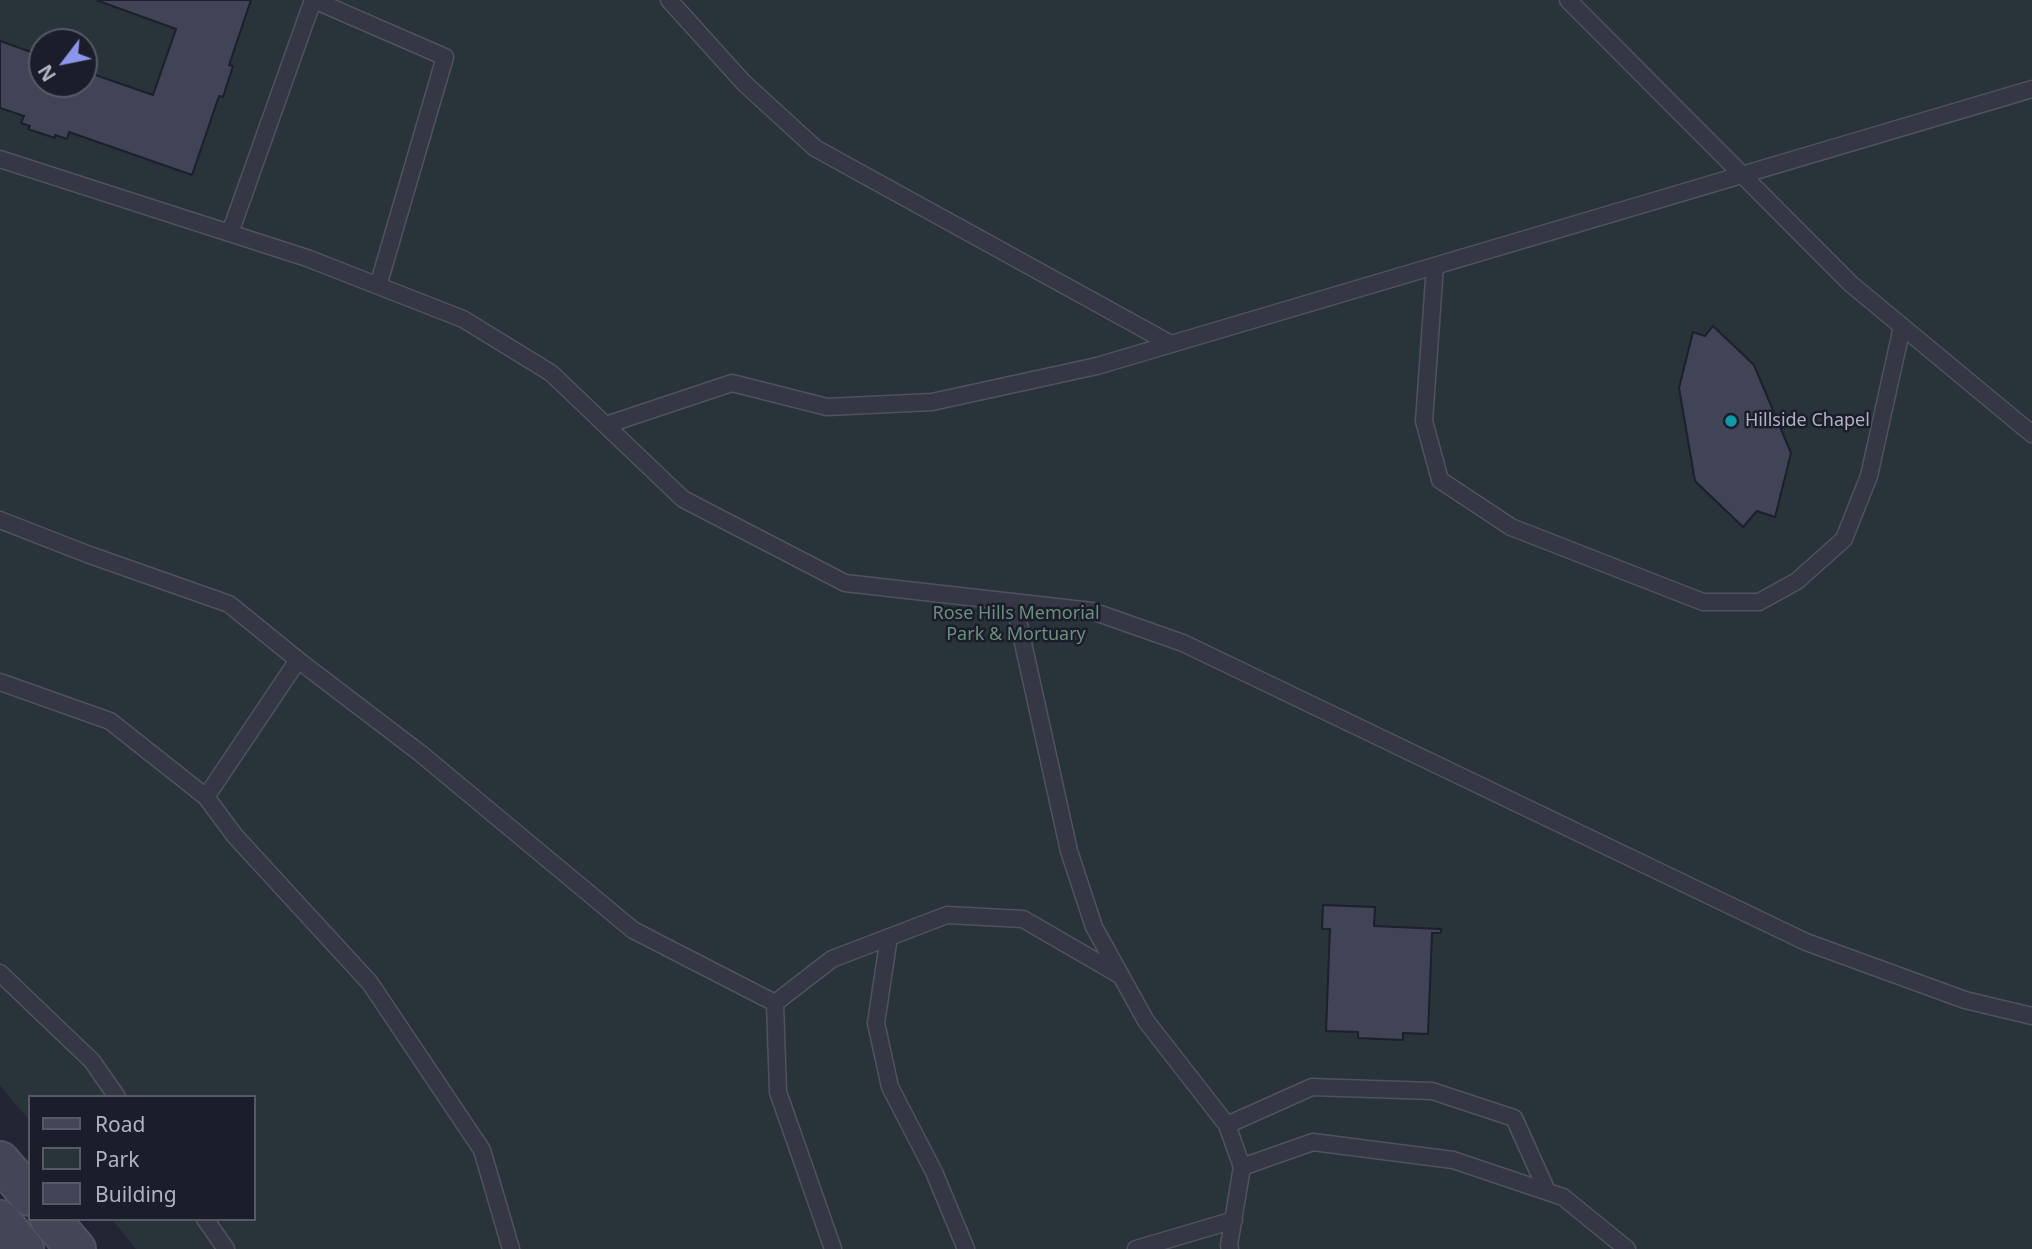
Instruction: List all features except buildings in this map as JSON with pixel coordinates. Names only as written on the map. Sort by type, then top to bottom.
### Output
[{"type":"main road","points":[[0,1161],[28,1194]]},
{"type":"main road","points":[[0,1220],[24,1249]]},
{"type":"main road","points":[[52,1221],[76,1249]]},
{"type":"lane","points":[[230,233],[313,0],[445,57],[378,286]]},
{"type":"lane","points":[[669,0],[744,83],[815,148],[1171,344]]},
{"type":"lane","points":[[1568,0],[1851,284],[2032,434]]},
{"type":"lane","points":[[606,425],[732,383],[827,407],[932,402],[1097,366],[2032,89]]},
{"type":"lane","points":[[0,159],[307,258],[463,319],[551,373],[683,499],[845,583],[1092,611],[1182,643],[1806,943],[1965,1000],[2032,1016]]},
{"type":"lane","points":[[1435,266],[1424,421],[1440,480],[1511,527],[1703,602],[1759,602],[1797,581],[1844,539],[1869,476],[1902,327]]},
{"type":"lane","points":[[0,520],[229,604],[420,753],[632,930],[775,1003]]},
{"type":"lane","points":[[1014,602],[1069,851],[1094,927],[1146,1021],[1227,1125],[1242,1167],[1230,1249]]},
{"type":"lane","points":[[206,797],[298,660]]},
{"type":"lane","points":[[0,682],[110,721],[206,797],[234,836],[370,982],[482,1150],[511,1249]]},
{"type":"lane","points":[[775,1003],[832,959],[947,915],[1023,919],[1121,975]]},
{"type":"lane","points":[[889,937],[876,1023],[890,1087],[934,1172],[966,1249]]},
{"type":"lane","points":[[0,972],[92,1061],[116,1095]]},
{"type":"lane","points":[[775,1003],[778,1093],[832,1249]]},
{"type":"lane","points":[[1227,1125],[1312,1087],[1432,1091],[1514,1118],[1547,1191]]},
{"type":"lane","points":[[1242,1167],[1313,1142],[1453,1160],[1563,1197],[1627,1249]]},
{"type":"lane","points":[[1136,1249],[1234,1220]]},
{"type":"lane","points":[[206,1221],[226,1249]]},
{"type":"green space","name":"Rose Hills Memorial Park & Mortuary","points":[[0,0],[2032,0],[2032,1249],[136,1249],[114,1221],[256,1221],[256,1095],[28,1095],[28,1119],[0,1086]]},
{"type":"place","name":"Hillside Chapel","points":[[1731,421]]}]
